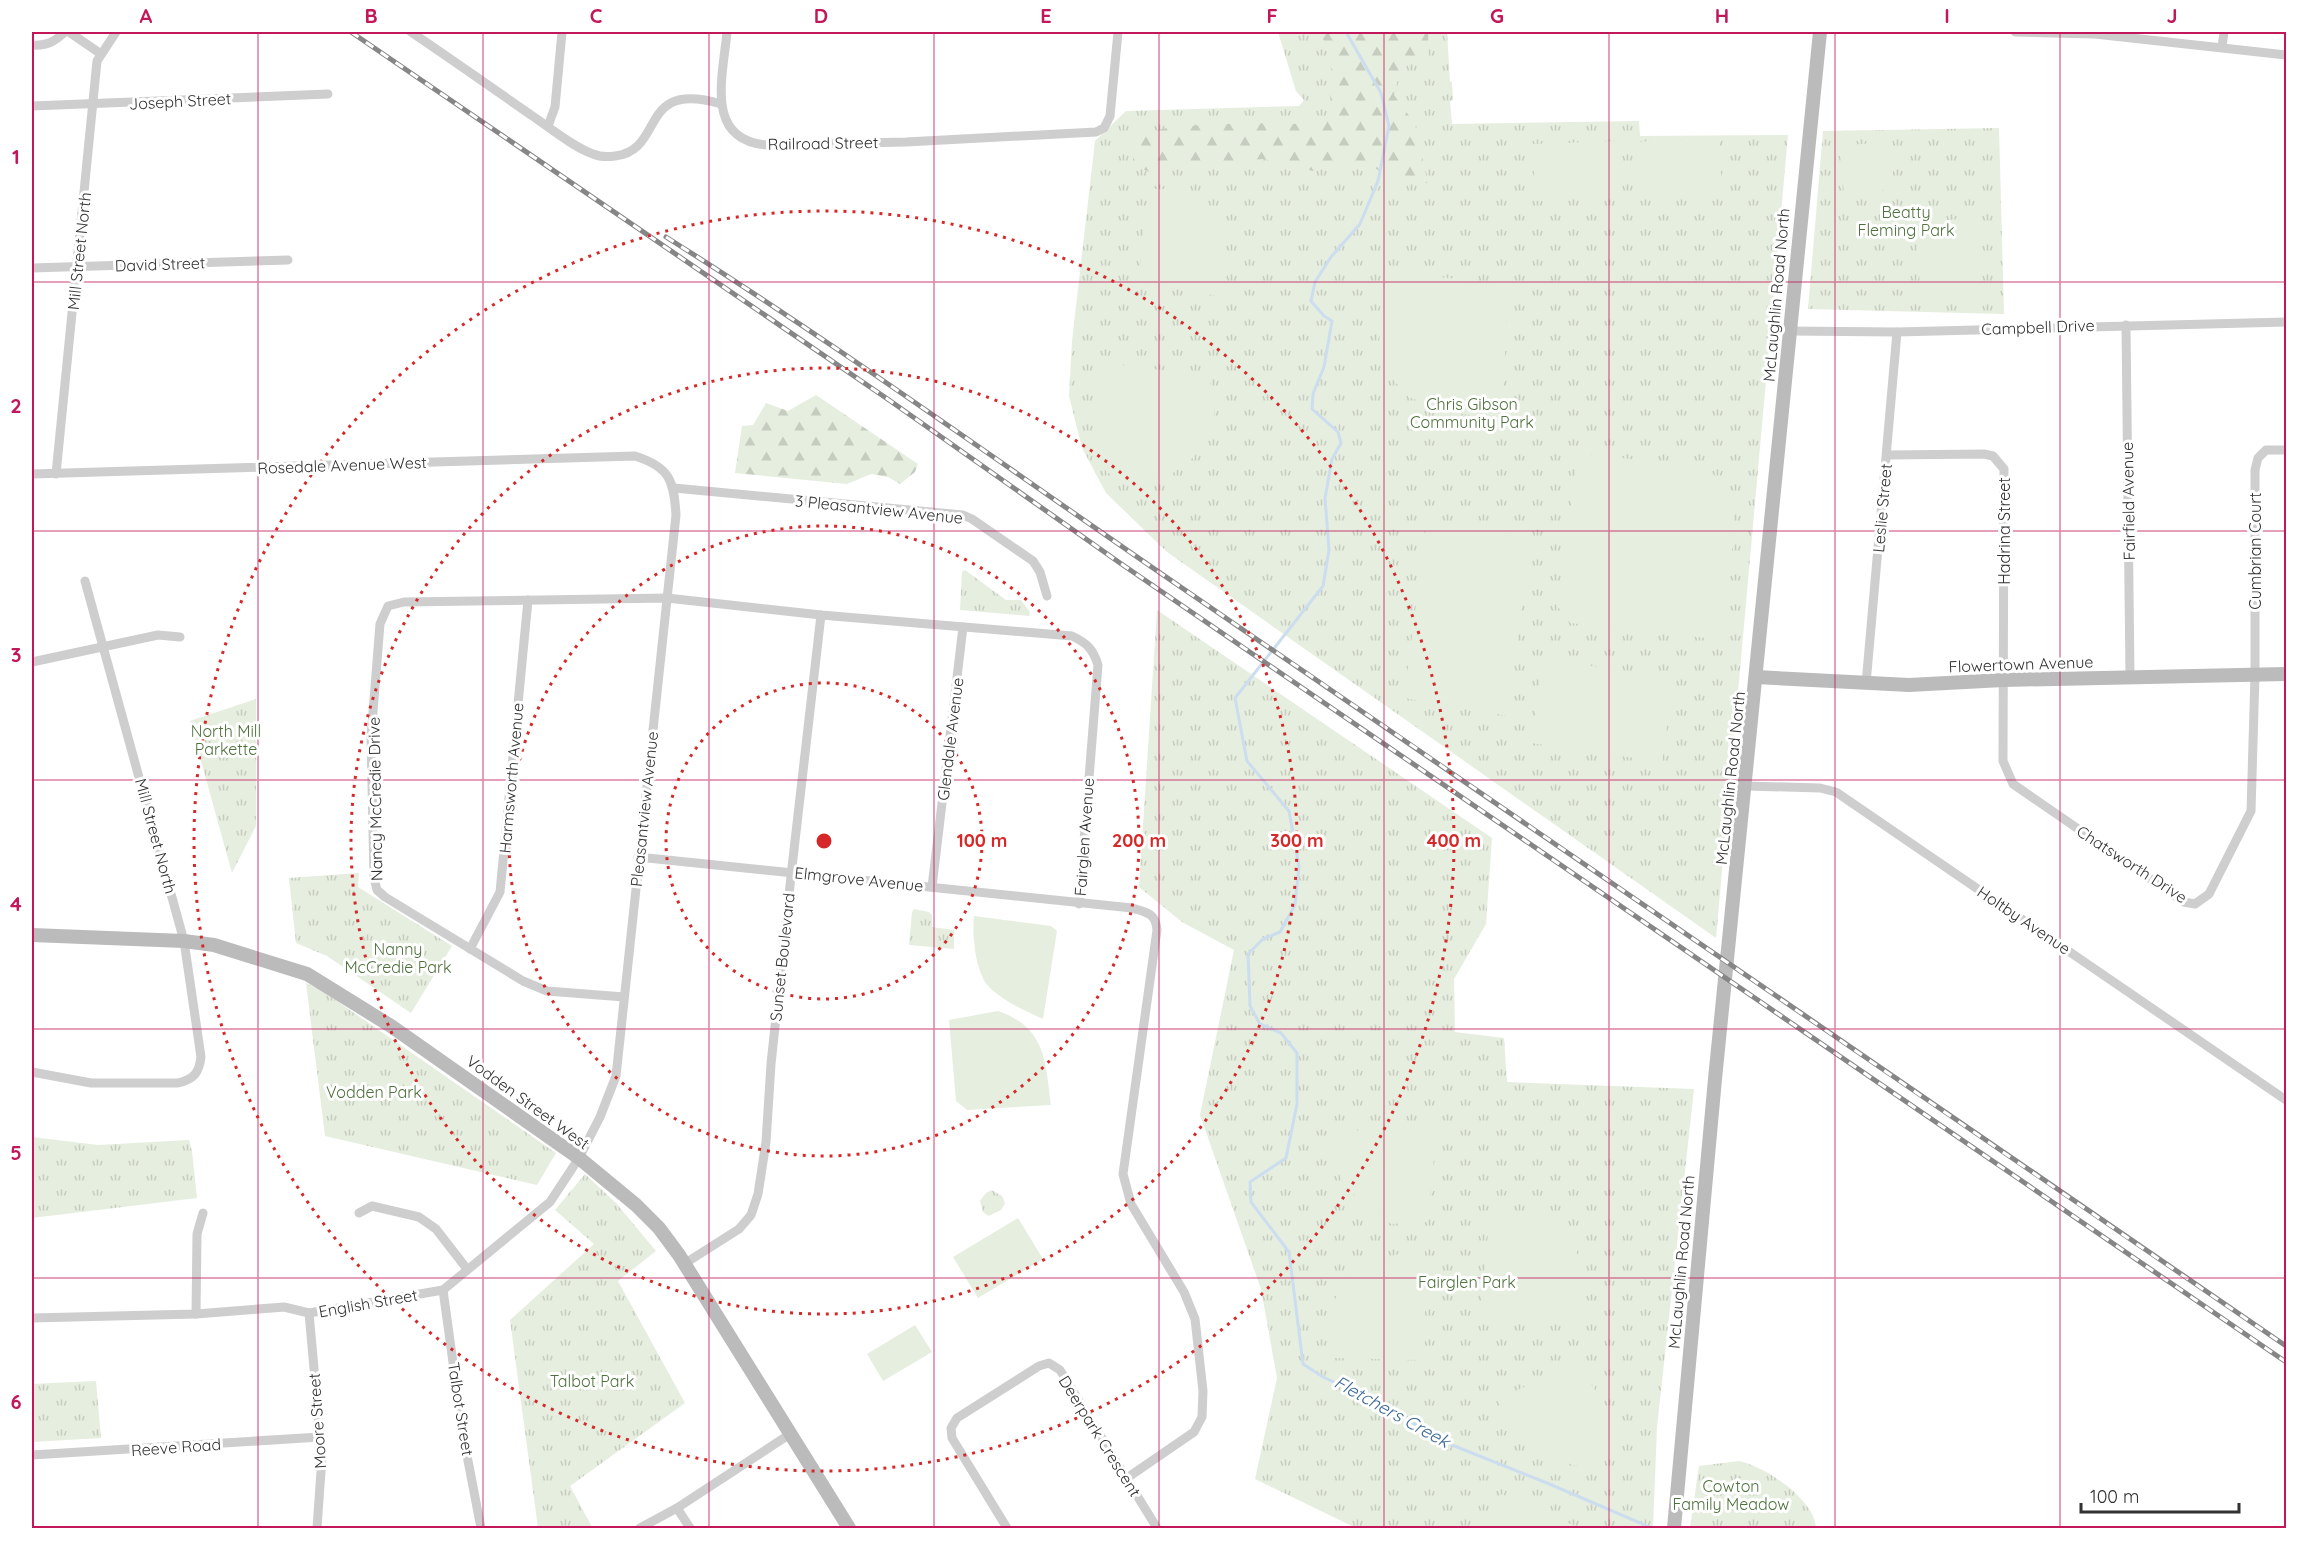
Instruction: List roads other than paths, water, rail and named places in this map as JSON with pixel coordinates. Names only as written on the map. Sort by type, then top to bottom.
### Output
[{"type":"street","points":[[32,45],[53,42],[67,32],[101,54]]},
{"type":"street","name":"Mill Street North","points":[[56,474],[97,61],[116,32]]},
{"type":"street","points":[[411,32],[589,153],[606,157],[617,156],[638,147],[656,116],[672,103],[688,98],[702,98],[721,104],[726,32]]},
{"type":"street","points":[[548,126],[555,107],[562,32]]},
{"type":"street","name":"Railroad Street","points":[[721,104],[725,122],[751,144],[906,142],[1096,132],[1104,128],[1110,116],[1118,32]]},
{"type":"street","name":"McLaughlin Road North","points":[[1674,1528],[1698,1254],[1820,32]]},
{"type":"street","points":[[2015,32],[2095,33],[2286,54]]},
{"type":"street","points":[[2222,47],[2224,32]]},
{"type":"street","name":"Joseph Street","points":[[32,106],[328,94]]},
{"type":"street","name":"David Street","points":[[32,268],[288,260]]},
{"type":"street","name":"Campbell Drive","points":[[1789,331],[1897,332],[2286,322]]},
{"type":"street","name":"Fairfield Avenue","points":[[2126,325],[2130,677]]},
{"type":"street","name":"Leslie Street","points":[[1866,684],[1897,332]]},
{"type":"street","name":"Cumbrian Court","points":[[2255,675],[2255,470],[2258,458],[2266,450],[2286,450]]},
{"type":"street","name":"Hadrina Street","points":[[1887,455],[1984,454],[1993,456],[2004,469],[2003,680]]},
{"type":"street","name":"Rosedale Avenue West","points":[[32,474],[635,456],[652,461],[667,475],[674,488]]},
{"type":"street","name":"3 Pleasantview Avenue","points":[[674,488],[963,516],[972,519],[1033,561],[1040,572],[1047,596]]},
{"type":"street","name":"Pleasantview Avenue","points":[[579,1158],[600,1117],[616,1076],[676,515],[674,488]]},
{"type":"street","name":"Mill Street North","points":[[32,1072],[91,1083],[178,1083],[191,1080],[200,1070],[201,1057],[184,941],[85,581]]},
{"type":"street","name":"Nancy McCredie Drive","points":[[624,997],[547,990],[523,981],[377,890],[374,878],[371,736],[380,624],[388,606],[404,602],[667,598]]},
{"type":"street","name":"Fairglen Avenue","points":[[667,598],[821,615],[1072,636],[1084,642],[1093,651],[1098,665],[1079,904],[1132,908],[1150,912],[1156,921],[1124,1174],[1131,1204],[1184,1292],[1195,1319],[1203,1390],[1202,1417],[1194,1432],[1126,1478]]},
{"type":"street","name":"Harmsworth Avenue","points":[[470,949],[500,892],[528,600]]},
{"type":"street","name":"Sunset Boulevard","points":[[684,1264],[739,1228],[751,1215],[758,1194],[766,1142],[771,1064],[821,615]]},
{"type":"street","name":"Glendale Avenue","points":[[932,887],[963,627]]},
{"type":"street","points":[[32,662],[158,635],[180,637]]},
{"type":"street","name":"Chatsworth Drive","points":[[2003,680],[2003,762],[2013,784],[2184,902],[2195,904],[2209,894],[2251,811],[2255,675]]},
{"type":"street","name":"Flowertown Avenue","points":[[1756,677],[1909,685],[2003,680],[2286,675]]},
{"type":"street","name":"Holtby Avenue","points":[[1746,786],[1820,788],[1836,792],[2286,1100]]},
{"type":"street","name":"Elmgrove Avenue","points":[[638,856],[1079,904]]},
{"type":"street","name":"Vodden Street West","points":[[32,935],[184,941],[214,945],[307,974],[391,1026],[579,1158],[644,1212],[658,1228],[684,1264],[849,1528]]},
{"type":"street","points":[[443,1290],[545,1207],[579,1158]]},
{"type":"street","points":[[359,1213],[372,1206],[419,1217],[436,1229],[467,1269]]},
{"type":"street","points":[[196,1314],[197,1234],[203,1214]]},
{"type":"street","name":"English Street","points":[[32,1318],[196,1314],[284,1307],[309,1313],[443,1290]]},
{"type":"street","name":"Talbot Street","points":[[443,1290],[463,1435],[481,1528]]},
{"type":"street","name":"Moore Street","points":[[309,1313],[322,1457],[317,1528]]},
{"type":"street","name":"Deerpark Crescent","points":[[1007,1528],[952,1438],[951,1428],[957,1418],[1039,1366],[1049,1363],[1060,1370],[1157,1528]]},
{"type":"street","points":[[640,1528],[677,1508],[790,1434]]},
{"type":"street","name":"Reeve Road","points":[[32,1455],[320,1437]]},
{"type":"street","points":[[677,1508],[690,1528]]},
{"type":"waterway","name":"Fletchers Creek","points":[[1346,32],[1381,93],[1389,126],[1378,181],[1360,224],[1331,257],[1315,282],[1311,301],[1324,316],[1332,321],[1324,367],[1313,394],[1312,409],[1338,432],[1341,443],[1332,459],[1325,498],[1329,550],[1323,586],[1235,698],[1247,761],[1289,811],[1299,866],[1295,905],[1280,932],[1263,939],[1248,954],[1250,1006],[1260,1024],[1281,1033],[1297,1053],[1297,1104],[1286,1158],[1250,1182],[1251,1202],[1289,1252],[1303,1364],[1323,1377],[1389,1407],[1437,1439],[1652,1528]]},
{"type":"railway","points":[[351,32],[889,400],[1120,563],[2286,1362]]},
{"type":"railway","points":[[666,237],[864,367],[2286,1346]]},
{"type":"park label","name":"Beatty Fleming Park","points":[[1906,221]]},
{"type":"park label","name":"Chris Gibson Community Park","points":[[1472,413]]},
{"type":"park label","name":"North Mill Parkette","points":[[226,740]]},
{"type":"park label","name":"Nanny McCredie Park","points":[[398,958]]},
{"type":"park label","name":"Vodden Park","points":[[374,1092]]},
{"type":"park label","name":"Fairglen Park","points":[[1467,1282]]},
{"type":"park label","name":"Talbot Park","points":[[592,1381]]},
{"type":"park label","name":"Cowton Family Meadow","points":[[1731,1495]]}]
